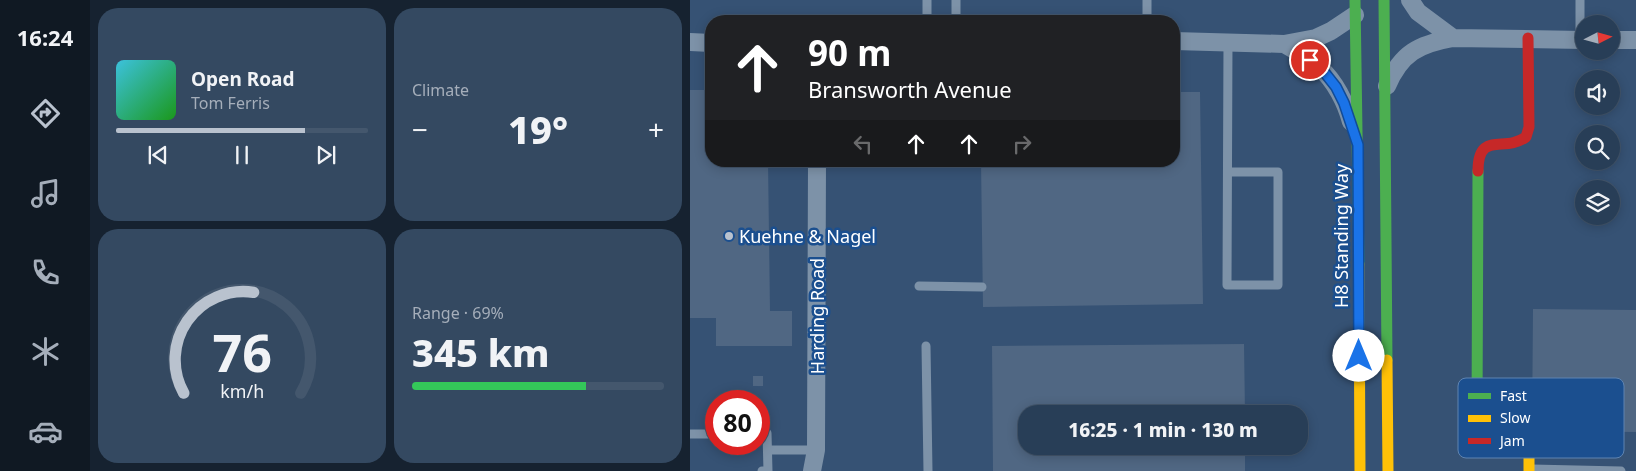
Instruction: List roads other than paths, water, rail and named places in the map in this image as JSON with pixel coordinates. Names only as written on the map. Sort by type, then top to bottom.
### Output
[{"type":"main road","points":[[1384,0],[1388,471]]},
{"type":"main road","name":"H8 Standing Way","points":[[1355,7],[1358,145],[1360,471]]},
{"type":"main road","points":[[1477,378],[1478,157],[1484,147],[1494,143],[1517,143],[1526,137],[1529,127],[1528,38]]},
{"type":"street","points":[[1410,0],[1418,12],[1453,38]]},
{"type":"street","points":[[1180,41],[1284,44],[1316,38],[1331,31],[1355,7]]},
{"type":"street","points":[[1385,91],[1396,69],[1412,51],[1435,41],[1453,38],[1575,40]]},
{"type":"street","points":[[1620,40],[1636,40]]},
{"type":"street","points":[[690,42],[705,43]]},
{"type":"street","points":[[1284,44],[1321,68],[1336,87],[1344,103],[1358,145]]},
{"type":"street","name":"Harding Road","points":[[812,471],[816,450],[817,167]]},
{"type":"lane","points":[[927,0],[927,15]]},
{"type":"lane","points":[[956,0],[956,15]]},
{"type":"lane","points":[[1147,0],[1147,15]]},
{"type":"lane","points":[[1580,0],[1581,15]]},
{"type":"lane","points":[[1228,42],[1227,285],[1278,285],[1278,172],[1228,172]]},
{"type":"lane","points":[[919,286],[982,287]]},
{"type":"lane","points":[[926,346],[928,471]]},
{"type":"lane","points":[[690,434],[705,434]]},
{"type":"lane","points":[[770,450],[816,450]]},
{"type":"lane","points":[[762,471],[768,471],[768,455]]},
{"type":"lane","points":[[1529,470],[1621,471]]},
{"type":"place","name":"Kuehne & Nagel","points":[[729,236]]}]
